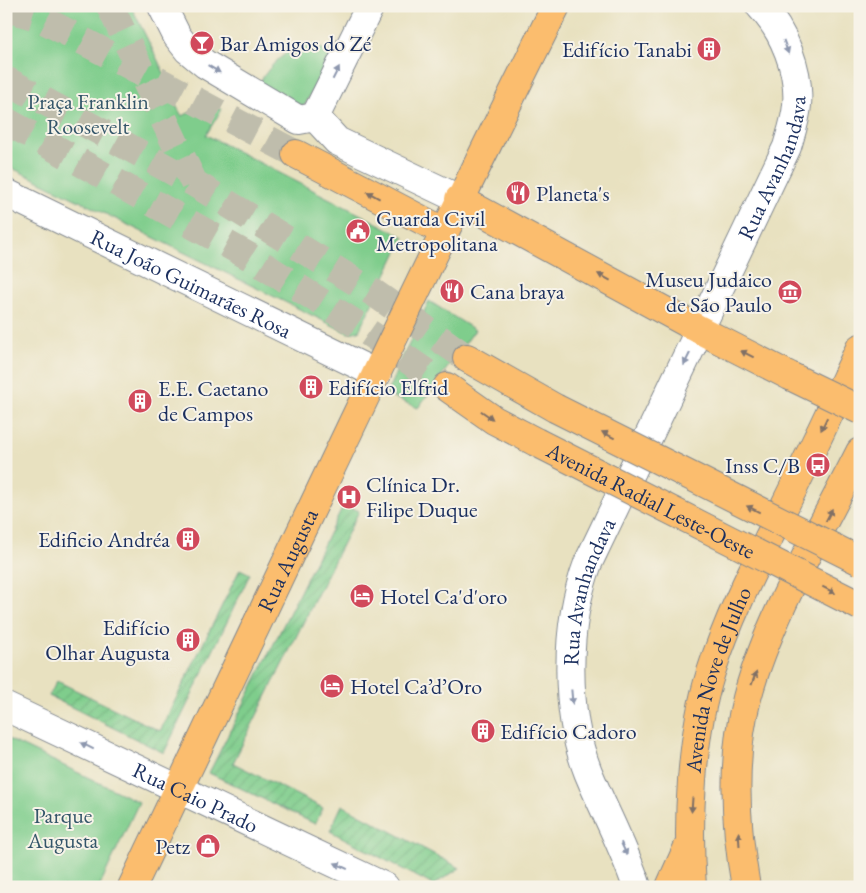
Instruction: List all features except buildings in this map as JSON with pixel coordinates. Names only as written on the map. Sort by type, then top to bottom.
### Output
[{"type":"main road","name":"Rua Augusta","points":[[132,887],[377,374],[443,231],[556,6]]},
{"type":"main road","points":[[296,154],[443,231]]},
{"type":"main road","points":[[459,199],[700,330],[860,410]]},
{"type":"main road","name":"Avenida Nove de Julho","points":[[692,887],[689,846],[700,719],[711,673],[748,580],[860,348]]},
{"type":"main road","name":"Avenida Radial Leste-Oeste","points":[[467,358],[555,408],[678,472],[860,561]]},
{"type":"main road","name":"Avenida Radial Leste-Oeste","points":[[447,387],[494,420],[860,606]]},
{"type":"main road","name":"Avenida Nove de Julho","points":[[746,887],[740,854],[736,793],[739,746],[747,698],[770,634],[860,452]]},
{"type":"main road","points":[[670,887],[689,846]]},
{"type":"street","points":[[162,6],[177,36],[188,50],[205,64],[299,120],[315,117]]},
{"type":"street","points":[[315,117],[370,6]]},
{"type":"street","name":"Rua Avanhandava","points":[[638,887],[628,859],[587,770],[574,715],[570,669],[577,591],[588,563],[787,147],[797,104],[791,60],[781,33],[760,6]]},
{"type":"street","points":[[315,117],[337,141],[459,199]]},
{"type":"street","name":"Rua João Guimarães Rosa","points":[[6,193],[377,374]]},
{"type":"street","name":"Rua Caio Prado","points":[[6,708],[385,887]]},
{"type":"green space","name":"Praça Franklin Roosevelt","points":[[6,6],[131,6],[168,81],[163,83],[182,116],[203,107],[222,109],[206,135],[404,237],[359,331],[348,333],[6,165]]},
{"type":"green space","points":[[301,46],[313,46],[332,52],[305,105],[296,107],[258,85],[266,72],[276,62],[287,53]]},
{"type":"green space","points":[[429,301],[475,330],[418,408],[386,394]]},
{"type":"green space","points":[[344,504],[359,511],[233,763],[323,808],[315,824],[209,773]]},
{"type":"green space","points":[[240,569],[250,574],[164,753],[49,696],[57,681],[160,731]]},
{"type":"green space","name":"Parque Augusta","points":[[6,738],[139,802],[99,887],[6,887]]},
{"type":"green space","points":[[342,805],[460,868],[433,885],[330,831]]},
{"type":"tunnel","points":[[110,6],[194,183]]},
{"type":"tunnel","points":[[6,8],[40,18],[296,154]]},
{"type":"tunnel","points":[[6,80],[194,183],[374,293],[467,358]]},
{"type":"tunnel","points":[[6,121],[250,257],[356,324],[447,387]]},
{"type":"place","name":"Bar Amigos do Zé","points":[[202,43]]},
{"type":"place","name":"Edifício Tanabi","points":[[709,49]]},
{"type":"place","name":"Planeta's","points":[[518,193]]},
{"type":"place","name":"Guarda Civil Metropolitana","points":[[358,231]]},
{"type":"place","name":"Cana braya","points":[[452,291]]},
{"type":"place","name":"Museu Judaico de São Paulo","points":[[790,292]]},
{"type":"place","name":"Edifício Elfrid","points":[[311,387]]},
{"type":"place","name":"E.E. Caetano de Campos","points":[[140,401]]},
{"type":"place","name":"Inss C/B","points":[[818,465]]},
{"type":"place","name":"Clínica Dr. Filipe Duque","points":[[349,497]]},
{"type":"place","name":"Edificio Andréa","points":[[188,539]]},
{"type":"place","name":"Hotel Ca'd'oro","points":[[362,596]]},
{"type":"place","name":"Edifício Olhar Augusta","points":[[188,640]]},
{"type":"place","name":"Hotel Ca’d’Oro","points":[[332,686]]},
{"type":"place","name":"Edifício Cadoro","points":[[483,731]]},
{"type":"place","name":"Petz","points":[[208,846]]}]
